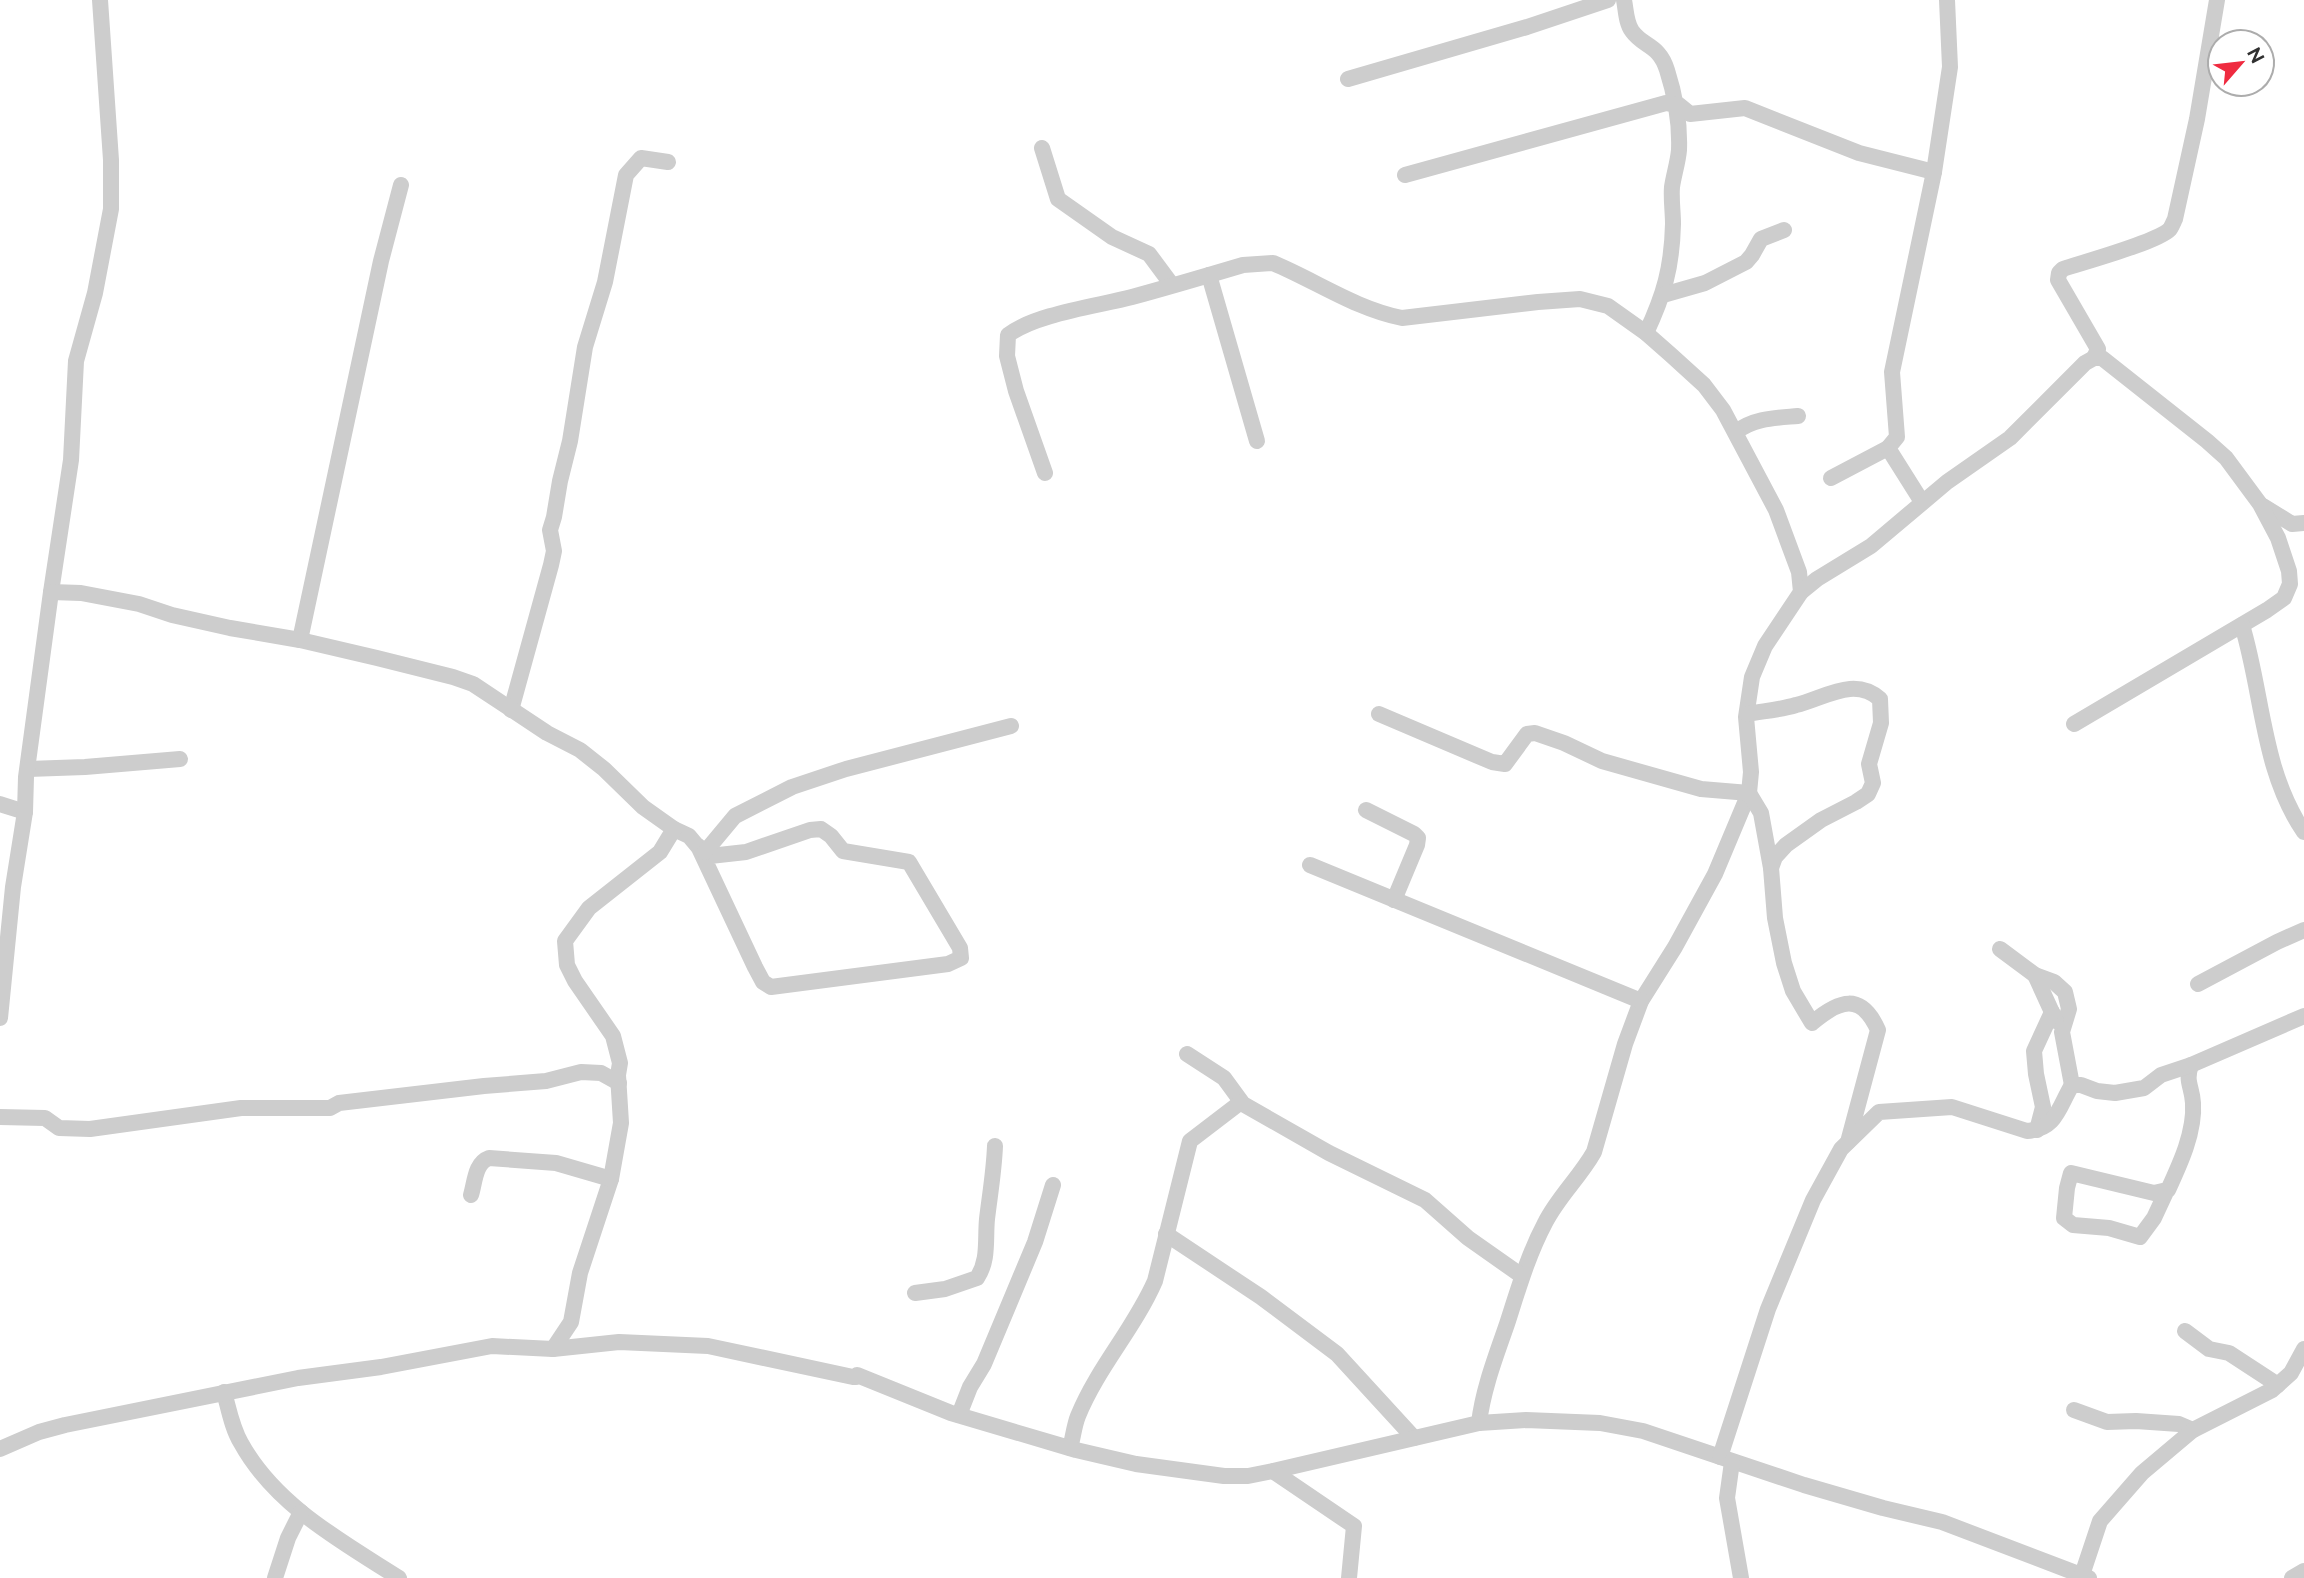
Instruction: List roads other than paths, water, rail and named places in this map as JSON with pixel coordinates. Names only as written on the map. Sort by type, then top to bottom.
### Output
[{"type":"street","points":[[0,1018],[6,887],[25,812],[27,769],[71,460],[76,361],[95,293],[111,209],[111,160],[100,0]]},
{"type":"street","points":[[1348,79],[1527,27],[1608,0]]},
{"type":"street","points":[[1624,0],[1633,34],[1652,46],[1664,62],[1675,103],[1679,152],[1672,186],[1670,264],[1663,296],[1646,333]]},
{"type":"street","points":[[1830,478],[1888,448],[1897,437],[1892,372],[1934,172],[1950,68],[1947,0]]},
{"type":"street","points":[[2094,358],[2098,349],[2058,280],[2059,274],[2063,269],[2129,248],[2170,229],[2177,211],[2197,119],[2217,0]]},
{"type":"street","points":[[1405,175],[1666,103],[1675,103],[1690,114],[1745,107],[1859,153],[1934,172]]},
{"type":"street","points":[[1042,148],[1058,199],[1112,237],[1149,254],[1172,285]]},
{"type":"street","points":[[511,710],[551,565],[554,551],[550,530],[570,441],[585,347],[605,282],[626,175],[641,158],[668,162]]},
{"type":"street","points":[[300,640],[381,261],[401,185]]},
{"type":"street","points":[[1663,296],[1705,283],[1745,262],[1762,239],[1784,230]]},
{"type":"street","points":[[1045,473],[1013,380],[1007,356],[1008,335],[1020,327],[1061,313],[1243,265],[1273,263],[1351,301],[1402,318],[1580,299],[1608,306],[1646,333],[1704,385],[1723,410],[1776,510],[1799,572],[1801,592]]},
{"type":"street","points":[[1209,275],[1257,441]]},
{"type":"street","points":[[1479,1423],[1481,1400],[1522,1276],[1546,1221],[1587,1166],[1594,1152],[1625,1044],[1641,1001],[1675,947],[1715,874],[1749,793],[1751,772],[1747,713],[1752,677],[1765,646],[1801,592],[1816,579],[1871,546],[1947,481],[2010,438],[2085,363],[2094,358],[2102,358],[2207,441],[2234,468],[2260,505],[2278,538],[2289,571],[2290,584],[2284,598],[2074,724]]},
{"type":"street","points":[[1736,432],[1747,424],[1798,415]]},
{"type":"street","points":[[1888,448],[1922,502]]},
{"type":"street","points":[[2260,505],[2292,524],[2304,523]]},
{"type":"street","points":[[1799,572],[1816,579]]},
{"type":"street","points":[[51,592],[81,593],[128,602],[230,628],[300,640],[473,684],[547,733],[580,750],[643,807],[689,836],[710,856],[746,852],[810,830],[821,829],[831,836],[843,851],[909,862],[960,948],[961,958],[948,964],[771,987],[763,982],[755,967],[701,849]]},
{"type":"street","points":[[2242,625],[2274,771],[2294,817],[2304,832]]},
{"type":"street","points":[[1747,713],[1783,709],[1846,689],[1861,688],[1880,699],[1881,723],[1869,764],[1873,783],[1868,794],[1821,820],[1786,845],[1775,857],[1771,867]]},
{"type":"street","points":[[1380,714],[1492,762],[1506,764],[1527,734],[1535,733],[1602,761],[1700,789],[1749,793]]},
{"type":"street","points":[[701,849],[735,816],[792,787],[846,769],[1012,726]]},
{"type":"street","points":[[27,769],[180,759]]},
{"type":"street","points":[[1749,793],[1760,813],[1771,867],[1772,900],[1779,941],[1793,991],[1802,1009],[1812,1023],[1830,1009],[1853,1003],[1864,1007],[1878,1030],[1848,1143]]},
{"type":"street","points":[[0,804],[25,812]]},
{"type":"street","points":[[1366,810],[1418,838],[1394,900]]},
{"type":"street","points":[[553,1349],[570,1322],[580,1273],[611,1179],[621,1123],[620,1063],[613,1036],[575,981],[567,965],[565,941],[589,908],[660,852],[674,829]]},
{"type":"street","points":[[1310,865],[1641,1001]]},
{"type":"street","points":[[2199,984],[2304,930]]},
{"type":"street","points":[[2000,949],[2035,975],[2054,982],[2064,992],[2069,1009],[2062,1032]]},
{"type":"street","points":[[1858,1105],[1879,1112],[1952,1107],[2026,1130],[2037,1130],[2058,1114],[2072,1085],[2062,1032],[2035,975]]},
{"type":"street","points":[[2037,1130],[2043,1107],[2036,1074],[2035,1051],[2052,1012]]},
{"type":"street","points":[[2072,1085],[2081,1084],[2097,1091],[2115,1093],[2144,1088],[2161,1075],[2191,1065],[2304,1016]]},
{"type":"street","points":[[1187,1054],[1224,1078],[1241,1102],[1254,1112],[1329,1153],[1425,1200],[1468,1238],[1522,1276]]},
{"type":"street","points":[[2167,1190],[2154,1193],[2071,1173],[2064,1218],[2073,1225],[2109,1228],[2140,1237],[2154,1217],[2176,1172],[2191,1127],[2193,1102],[2187,1078],[2191,1065]]},
{"type":"street","points":[[0,1117],[46,1118],[59,1128],[90,1129],[241,1108],[330,1108],[339,1103],[546,1081],[581,1072],[601,1073],[619,1083]]},
{"type":"street","points":[[1070,1448],[1077,1418],[1091,1388],[1145,1303],[1154,1281],[1190,1141],[1241,1102]]},
{"type":"street","points":[[1741,1578],[1727,1498],[1726,1459],[1751,1356],[1813,1200],[1841,1149],[1879,1112]]},
{"type":"street","points":[[915,1293],[945,1289],[966,1282],[977,1278],[983,1269],[995,1146]]},
{"type":"street","points":[[471,1195],[479,1165],[489,1158],[556,1163],[611,1179]]},
{"type":"street","points":[[958,1415],[984,1364],[1035,1242],[1053,1185]]},
{"type":"street","points":[[1166,1234],[1261,1297],[1337,1354],[1414,1438]]},
{"type":"street","points":[[2185,1331],[2209,1349],[2230,1353],[2278,1385]]},
{"type":"street","points":[[0,1449],[39,1432],[65,1425],[298,1378],[381,1367],[492,1346],[553,1349],[619,1342],[719,1348],[853,1377],[857,1375],[958,1415],[1070,1448],[1136,1464],[1199,1474],[1248,1476],[1479,1423],[1526,1420],[1600,1423],[1643,1431],[1883,1508],[1942,1522],[2086,1576],[2100,1521],[2142,1473],[2193,1430],[2278,1385],[2291,1374],[2304,1349]]},
{"type":"street","points":[[224,1392],[231,1420],[241,1443],[269,1481],[316,1525],[399,1578]]},
{"type":"street","points":[[2074,1410],[2107,1422],[2179,1424],[2193,1430]]},
{"type":"street","points":[[1273,1471],[1354,1526],[1349,1578]]},
{"type":"street","points":[[275,1578],[288,1538],[301,1512]]},
{"type":"street","points":[[2292,1578],[2304,1571]]}]
